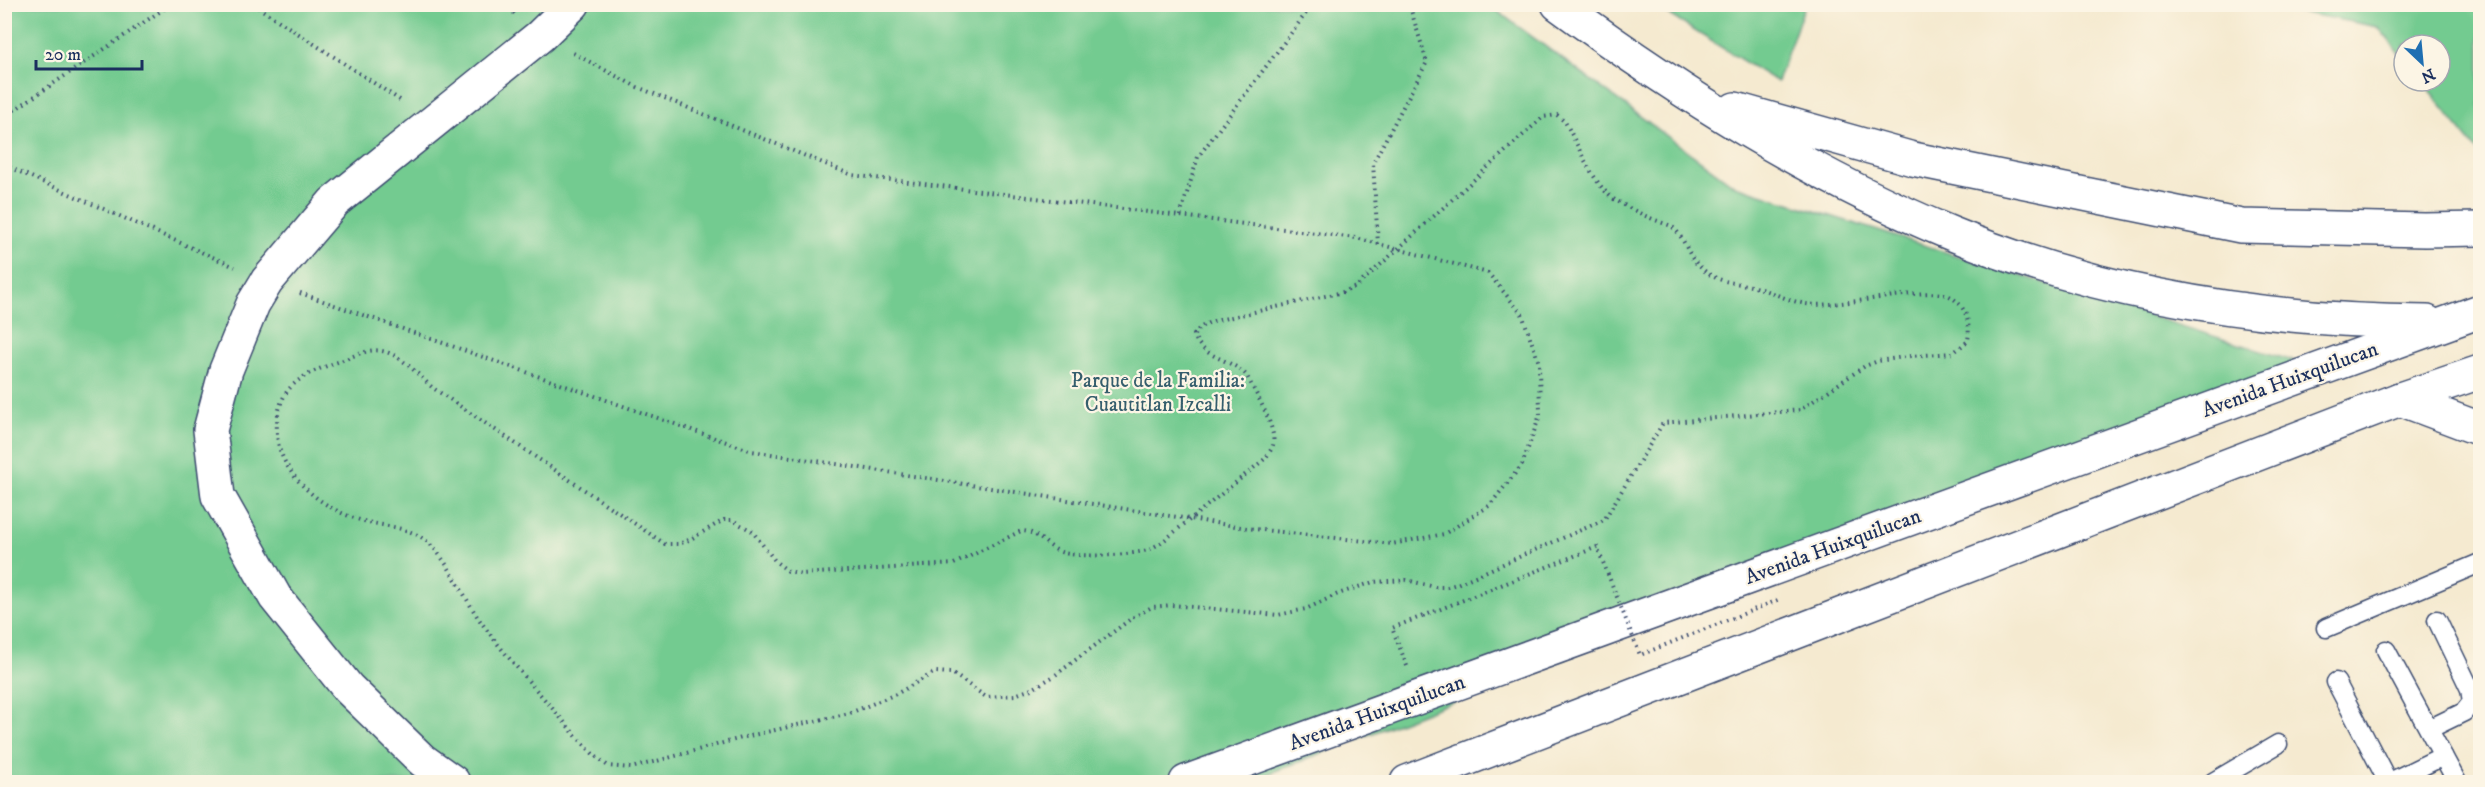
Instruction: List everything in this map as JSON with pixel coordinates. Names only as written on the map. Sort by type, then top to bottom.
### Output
[{"type":"main road","points":[[453,783],[422,760],[348,688],[275,597],[218,496],[210,430],[226,370],[253,304],[267,281],[334,202],[540,36],[573,4]]},
{"type":"main road","points":[[1558,4],[1693,98],[1786,153],[1893,208],[1972,241],[2074,275],[2192,302],[2293,316],[2372,322],[2450,322]]},
{"type":"main road","points":[[1693,98],[1913,159],[2241,226],[2481,229]]},
{"type":"main road","name":"Avenida Huixquilucan","points":[[1186,783],[2481,311]]},
{"type":"main road","points":[[1407,783],[2400,399],[2481,372]]},
{"type":"main road","points":[[2400,399],[2481,429]]},
{"type":"lane","points":[[2326,628],[2481,563]]},
{"type":"lane","points":[[2429,729],[2464,712],[2472,702],[2470,690],[2437,620]]},
{"type":"lane","points":[[2386,650],[2457,783]]},
{"type":"lane","points":[[2336,682],[2389,783],[2443,756]]},
{"type":"lane","points":[[2213,783],[2278,744]]},
{"type":"path","points":[[4,117],[171,4]]},
{"type":"path","points":[[253,4],[434,122]]},
{"type":"path","points":[[4,165],[267,281],[752,451],[1254,529],[1392,544],[1444,534],[1489,506],[1522,465],[1540,416],[1539,363],[1522,314],[1488,273],[1356,238],[852,176],[635,86],[540,36],[505,4]]},
{"type":"path","points":[[1180,216],[1198,157],[1313,4]]},
{"type":"path","points":[[1378,244],[1373,163],[1427,62],[1409,4]]},
{"type":"path","points":[[1557,115],[1564,122],[1606,194],[1656,221],[1671,226],[1685,243],[1694,260],[1707,274],[1731,284],[1755,287],[1808,304],[1911,295],[1935,294],[1951,297],[1967,315],[1970,324],[1968,341],[1953,353],[1878,361],[1865,366],[1800,410],[1663,423],[1604,520],[1457,584],[1435,587],[1406,579],[1373,582],[1338,594],[1306,609],[1278,615],[1172,605],[1152,607],[1132,618],[1054,676],[1015,695],[986,697],[952,673],[935,672],[874,704],[850,713],[749,736],[631,768],[608,766],[577,737],[481,622],[433,546],[420,536],[405,530],[358,520],[319,500],[292,476],[279,448],[275,424],[282,403],[293,384],[317,370],[361,353],[381,350],[399,358],[433,388],[664,544],[679,544],[724,520],[732,520],[752,531],[776,562],[788,571],[801,574],[954,564],[1021,531],[1030,531],[1049,545],[1072,554],[1128,553],[1149,549],[1191,519],[1266,458],[1273,445],[1273,432],[1269,421],[1247,376],[1243,370],[1204,351],[1197,344],[1194,335],[1197,330],[1204,324],[1214,321],[1343,292],[1356,287],[1543,117],[1557,115]]},
{"type":"path","points":[[1392,628],[1597,547],[1640,656],[1778,600]]},
{"type":"green space","name":"Parque de la Familia: Cuautitlan Izcalli","points":[[5,5],[1489,5],[1735,186],[2312,367],[1247,782],[5,782]]},
{"type":"green space","points":[[1653,5],[1805,5],[1777,82]]},
{"type":"green space","points":[[2261,5],[2480,5],[2480,154],[2431,93],[2452,93],[2452,33],[2392,33],[2392,44],[2378,27]]}]
